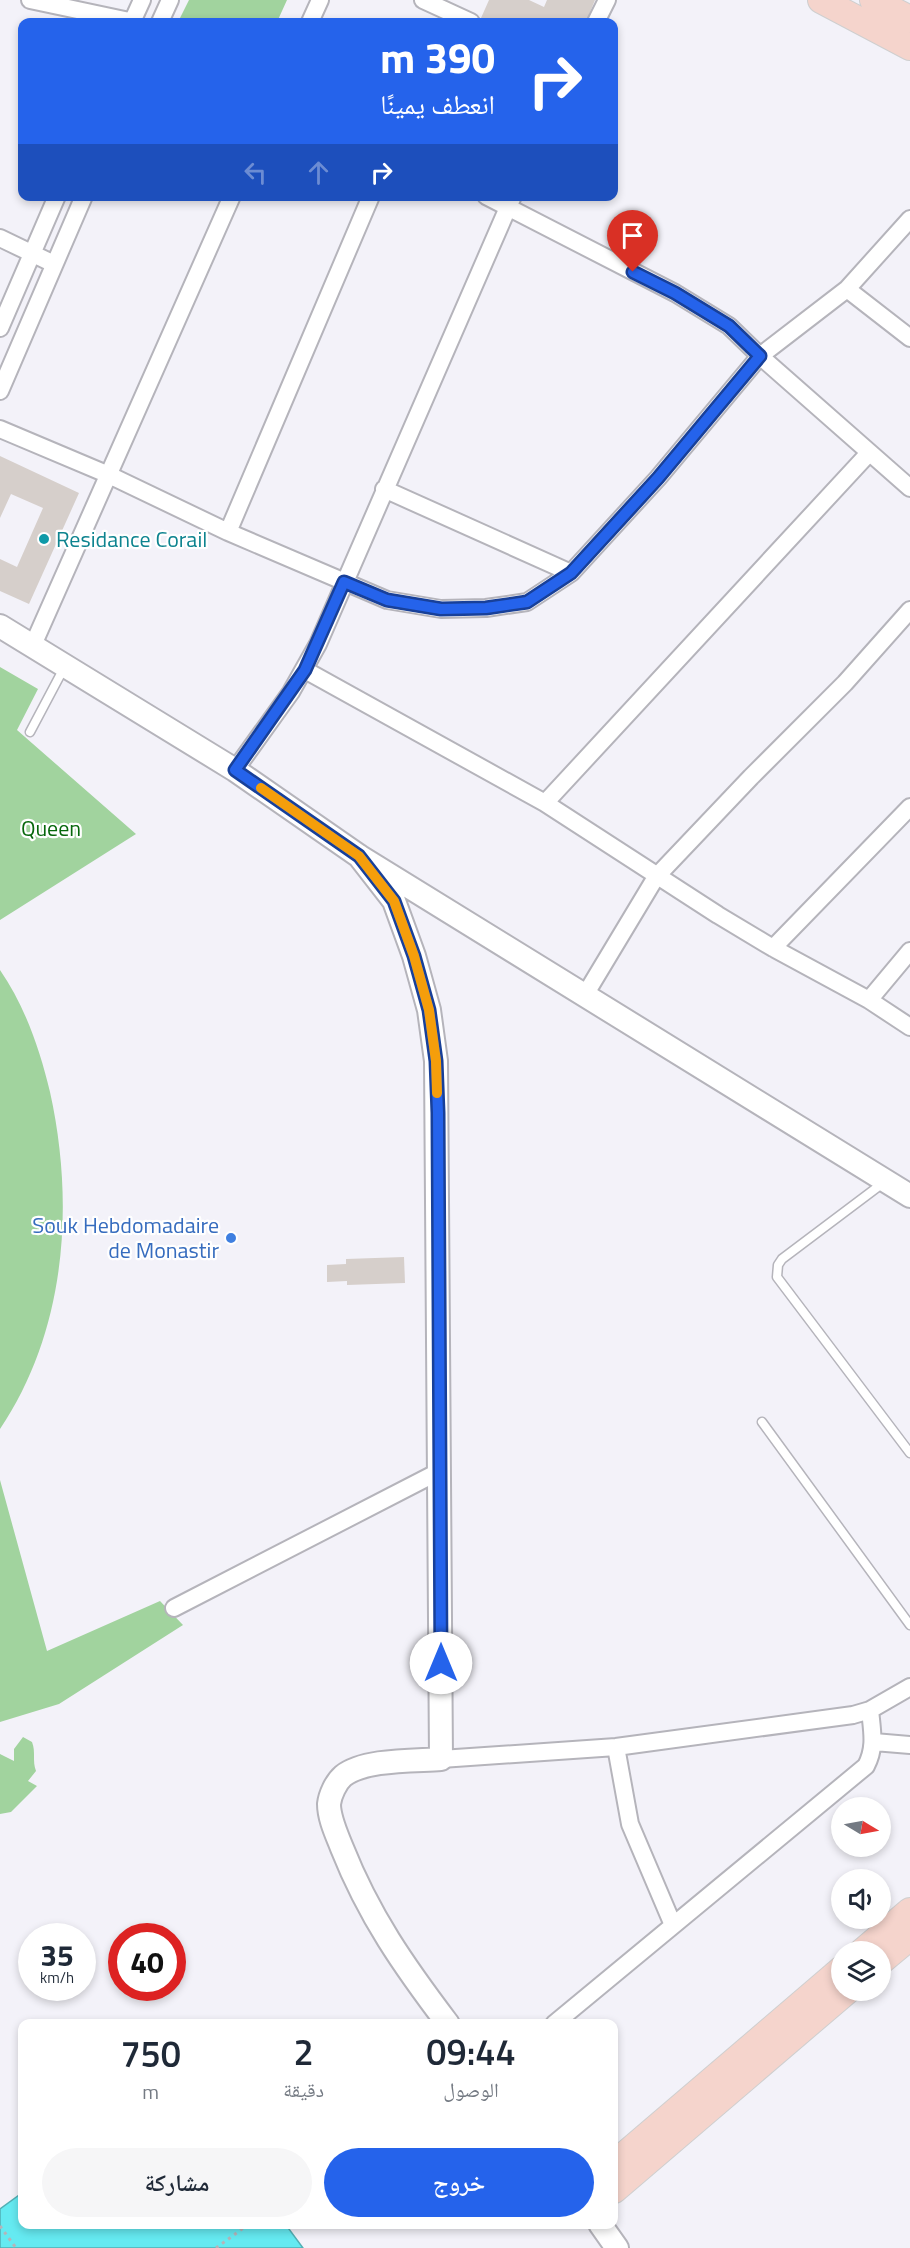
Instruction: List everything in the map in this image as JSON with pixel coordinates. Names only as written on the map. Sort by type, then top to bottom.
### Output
[{"type":"main road","points":[[821,0],[910,47]]},
{"type":"main road","points":[[873,0],[910,19]]},
{"type":"main road","points":[[875,1941],[910,1911]]},
{"type":"main road","points":[[891,1953],[910,1937]]},
{"type":"main road","points":[[618,2161],[831,1978]]},
{"type":"main road","points":[[618,2187],[835,2001]]},
{"type":"street","points":[[30,0],[114,18]]},
{"type":"street","points":[[135,18],[142,0]]},
{"type":"street","points":[[162,18],[170,0]]},
{"type":"street","points":[[312,18],[320,0]]},
{"type":"street","points":[[423,0],[462,18]]},
{"type":"street","points":[[598,18],[607,0]]},
{"type":"street","points":[[0,328],[55,201]]},
{"type":"street","points":[[0,391],[82,201]]},
{"type":"street","points":[[33,645],[230,201]]},
{"type":"street","points":[[228,532],[369,201]]},
{"type":"street","points":[[235,770],[305,670],[510,202],[675,293],[729,326],[868,453],[910,488]]},
{"type":"street","points":[[0,429],[109,475],[228,532],[387,600],[441,609],[486,608],[527,602],[571,573],[658,478],[760,356],[847,289],[910,219]]},
{"type":"street","points":[[0,238],[54,264]]},
{"type":"street","points":[[847,289],[910,338]]},
{"type":"street","points":[[545,803],[868,453]]},
{"type":"street","points":[[384,489],[571,573]]},
{"type":"street","points":[[585,995],[656,877],[845,683],[909,613]]},
{"type":"street","points":[[0,626],[235,770],[359,856],[910,1196]]},
{"type":"street","points":[[305,670],[545,803],[656,877],[773,948],[869,1000],[910,1027]]},
{"type":"street","points":[[773,948],[910,807]]},
{"type":"street","points":[[359,856],[394,901],[414,956],[429,1010],[436,1061],[441,1759]]},
{"type":"street","points":[[869,1000],[910,951]]},
{"type":"street","points":[[174,1608],[440,1471]]},
{"type":"street","points":[[444,2019],[409,1972],[369,1909],[332,1824],[330,1804],[334,1789],[343,1776],[357,1768],[380,1764],[616,1747],[853,1715],[870,1710],[910,1687]]},
{"type":"street","points":[[560,2019],[866,1766],[872,1754],[874,1742],[870,1710]]},
{"type":"street","points":[[874,1742],[910,1745]]},
{"type":"street","points":[[616,1747],[630,1824],[673,1925]]},
{"type":"street","points":[[604,2229],[617,2248]]},
{"type":"lane","points":[[30,732],[65,665]]},
{"type":"lane","points":[[886,1181],[782,1259],[778,1265],[777,1277],[910,1453]]},
{"type":"lane","points":[[762,1422],[910,1625]]},
{"type":"path","points":[[0,2226],[16,2248]]},
{"type":"path","points":[[216,2248],[242,2229]]},
{"type":"green space","points":[[189,0],[287,0],[279,18],[180,18]]},
{"type":"green space","name":"Queen","points":[[0,667],[38,689],[17,730],[136,834],[0,920]]},
{"type":"green space","points":[[0,970],[17,998],[31,1029],[50,1092],[58,1135],[63,1222],[59,1266],[51,1309],[39,1351],[22,1391],[0,1429]]},
{"type":"green space","points":[[0,1480],[47,1651],[160,1601],[183,1625],[59,1704],[0,1722]]},
{"type":"green space","points":[[23,1737],[32,1742],[36,1771],[28,1781],[37,1786],[11,1812],[0,1814],[0,1754],[14,1761],[14,1749]]},
{"type":"water","points":[[18,2196],[18,2229],[289,2229],[303,2248],[0,2248],[0,2209]]},
{"type":"building","points":[[489,0],[529,0],[544,7],[547,0],[595,0],[588,18],[481,18]]},
{"type":"building","name":"Residance Corail","points":[[0,456],[79,493],[29,604],[0,591],[0,559],[17,567],[43,508],[11,494],[0,518]]},
{"type":"building","points":[[404,1257],[405,1283],[347,1285],[347,1281],[327,1282],[327,1265],[346,1264],[346,1259]]},
{"type":"slow traffic","points":[[261,788],[359,856],[394,901],[414,956],[429,1010],[436,1061],[437,1093]]},
{"type":"place","name":"Residance Corail","points":[[44,539]]},
{"type":"place","name":"Souk Hebdomadaire de Monastir","points":[[231,1238]]},
{"type":"route","points":[[441,1663],[438,1113],[436,1061],[429,1010],[414,956],[394,901],[359,856],[235,770],[305,670],[344,582],[387,600],[441,609],[486,608],[527,602],[571,573],[606,532],[658,478],[760,356],[729,326],[675,293],[633,272]]}]
